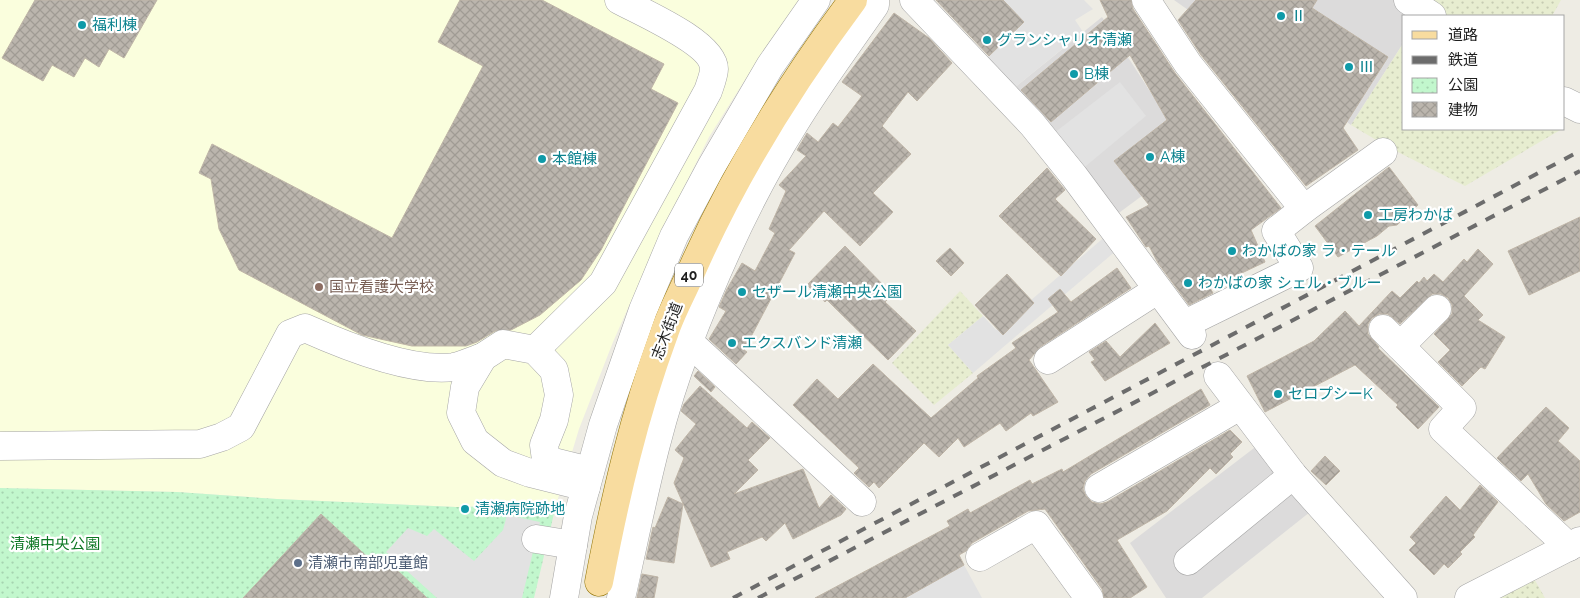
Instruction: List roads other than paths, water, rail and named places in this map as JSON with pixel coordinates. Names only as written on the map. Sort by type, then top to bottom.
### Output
[{"type":"main road","name":"志木街道","points":[[599,582],[615,496],[637,416],[671,316],[701,249],[776,109],[852,0]]},
{"type":"street","points":[[535,350],[603,284],[708,91],[714,68],[707,51],[695,41],[619,0]]},
{"type":"street","points":[[564,598],[573,545],[603,425],[643,310],[674,236],[711,167],[770,66],[816,0]]},
{"type":"street","points":[[621,598],[661,424],[689,342],[754,193],[794,124],[875,5],[875,0]]},
{"type":"street","points":[[914,0],[1032,124],[1074,176],[1157,290],[1189,330],[1299,268],[1276,231],[1383,152]]},
{"type":"street","points":[[1146,0],[1188,64],[1304,209]]},
{"type":"street","points":[[1408,0],[1430,15]]},
{"type":"street","points":[[1565,102],[1580,109]]},
{"type":"street","points":[[1048,360],[1157,290]]},
{"type":"street","points":[[1437,309],[1391,338],[1462,408],[1443,429],[1574,544],[1469,598]]},
{"type":"street","points":[[0,446],[200,444],[222,437],[241,426],[290,334],[305,328],[348,347],[418,365],[453,367],[483,357],[503,344],[535,350],[554,370],[559,395],[554,420],[544,445],[546,460],[588,479]]},
{"type":"street","points":[[689,342],[862,502]]},
{"type":"street","points":[[483,357],[465,387],[461,413],[475,441],[503,463],[530,473],[588,479]]},
{"type":"street","points":[[1218,376],[1293,475],[1403,598]]},
{"type":"street","points":[[1099,488],[1240,406]]},
{"type":"street","points":[[1188,561],[1293,475]]},
{"type":"street","points":[[980,557],[1036,525],[1089,598]]},
{"type":"street","points":[[536,539],[573,545]]},
{"type":"railway","points":[[733,598],[1580,151]]},
{"type":"railway","points":[[758,598],[1580,171]]},
{"type":"place","name":"Ⅱ","points":[[1281,16]]},
{"type":"place","name":"福利棟","points":[[82,25]]},
{"type":"place","name":"グランシャリオ清瀬","points":[[987,40]]},
{"type":"place","name":"Ⅲ","points":[[1349,67]]},
{"type":"place","name":"B棟","points":[[1074,74]]},
{"type":"place","name":"A棟","points":[[1150,157]]},
{"type":"place","name":"本館棟","points":[[542,159]]},
{"type":"place","name":"工房わかば","points":[[1368,215]]},
{"type":"place","name":"わかばの家 ラ・テール","points":[[1232,251]]},
{"type":"place","name":"わかばの家 シェル・ブルー","points":[[1188,283]]},
{"type":"place","name":"国立看護大学校","points":[[319,287]]},
{"type":"place","name":"セザール清瀬中央公園","points":[[742,292]]},
{"type":"place","name":"エクスバンド清瀬","points":[[732,343]]},
{"type":"place","name":"セロプシーK","points":[[1278,394]]},
{"type":"place","name":"清瀬病院跡地","points":[[465,509]]},
{"type":"place","name":"清瀬市南部児童館","points":[[298,563]]},
{"type":"park label","name":"清瀬中央公園","points":[[55,544]]}]
